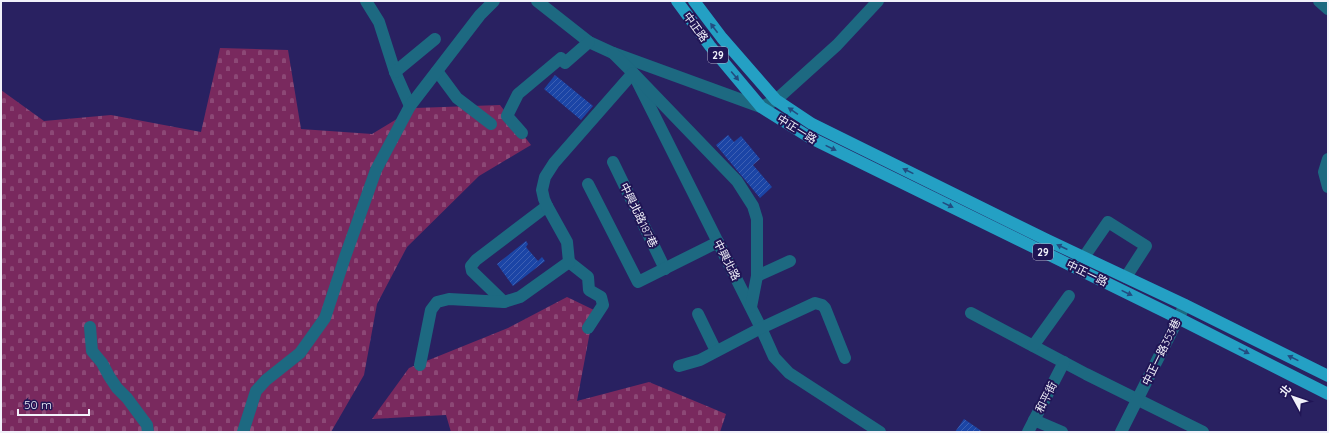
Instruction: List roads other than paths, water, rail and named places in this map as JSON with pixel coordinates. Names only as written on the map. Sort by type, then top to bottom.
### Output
[{"type":"main road","name":"中正路","points":[[677,1],[710,46],[762,106]]},
{"type":"main road","name":"中正路","points":[[694,1],[722,38],[776,100]]},
{"type":"main road","name":"中正一路","points":[[776,100],[812,124],[1328,376]]},
{"type":"main road","name":"中正一路","points":[[762,106],[809,137],[1178,318],[1328,394]]},
{"type":"street","points":[[366,1],[379,22],[395,72],[410,106]]},
{"type":"street","points":[[243,432],[256,391],[266,380],[300,353],[325,318],[345,256],[376,170],[410,106],[480,15],[494,1]]},
{"type":"street","name":"中興北路","points":[[537,1],[589,42],[613,54],[762,106]]},
{"type":"street","points":[[762,106],[776,100],[837,45],[878,1]]},
{"type":"street","points":[[1319,1],[1328,9]]},
{"type":"street","points":[[395,72],[435,39]]},
{"type":"street","points":[[522,133],[507,116],[518,94],[561,58],[565,63],[589,42]]},
{"type":"street","name":"中興北路","points":[[613,54],[633,73],[751,307],[774,356],[790,373],[880,432]]},
{"type":"street","points":[[438,70],[457,98],[491,124]]},
{"type":"street","points":[[588,328],[603,305],[601,297],[589,290],[588,277],[569,262],[567,242],[547,206],[542,190],[545,177],[554,163],[633,73],[737,181],[753,206],[757,219],[758,276],[751,307]]},
{"type":"street","points":[[1328,159],[1324,172],[1328,187]]},
{"type":"street","name":"中興北路187巷","points":[[613,162],[665,269]]},
{"type":"street","points":[[588,184],[638,282],[718,242]]},
{"type":"street","points":[[504,302],[472,271],[471,266],[476,260],[547,206]]},
{"type":"street","points":[[1084,257],[1108,222],[1146,246],[1126,277]]},
{"type":"street","points":[[758,276],[790,261]]},
{"type":"street","points":[[420,365],[431,310],[437,302],[449,299],[504,302],[520,297],[569,262]]},
{"type":"street","points":[[1033,346],[1070,296]]},
{"type":"street","points":[[679,366],[700,360],[761,328],[815,303],[822,305],[825,308],[845,358]]},
{"type":"street","name":"中正一路353巷","points":[[1121,432],[1185,305]]},
{"type":"street","points":[[971,313],[1203,432]]},
{"type":"street","points":[[698,314],[716,351]]},
{"type":"street","points":[[90,327],[92,351],[102,363],[117,388],[127,398],[147,425],[148,432]]},
{"type":"street","name":"和平街","points":[[1028,432],[1064,362]]},
{"type":"street","points":[[1034,420],[1062,432]]}]
